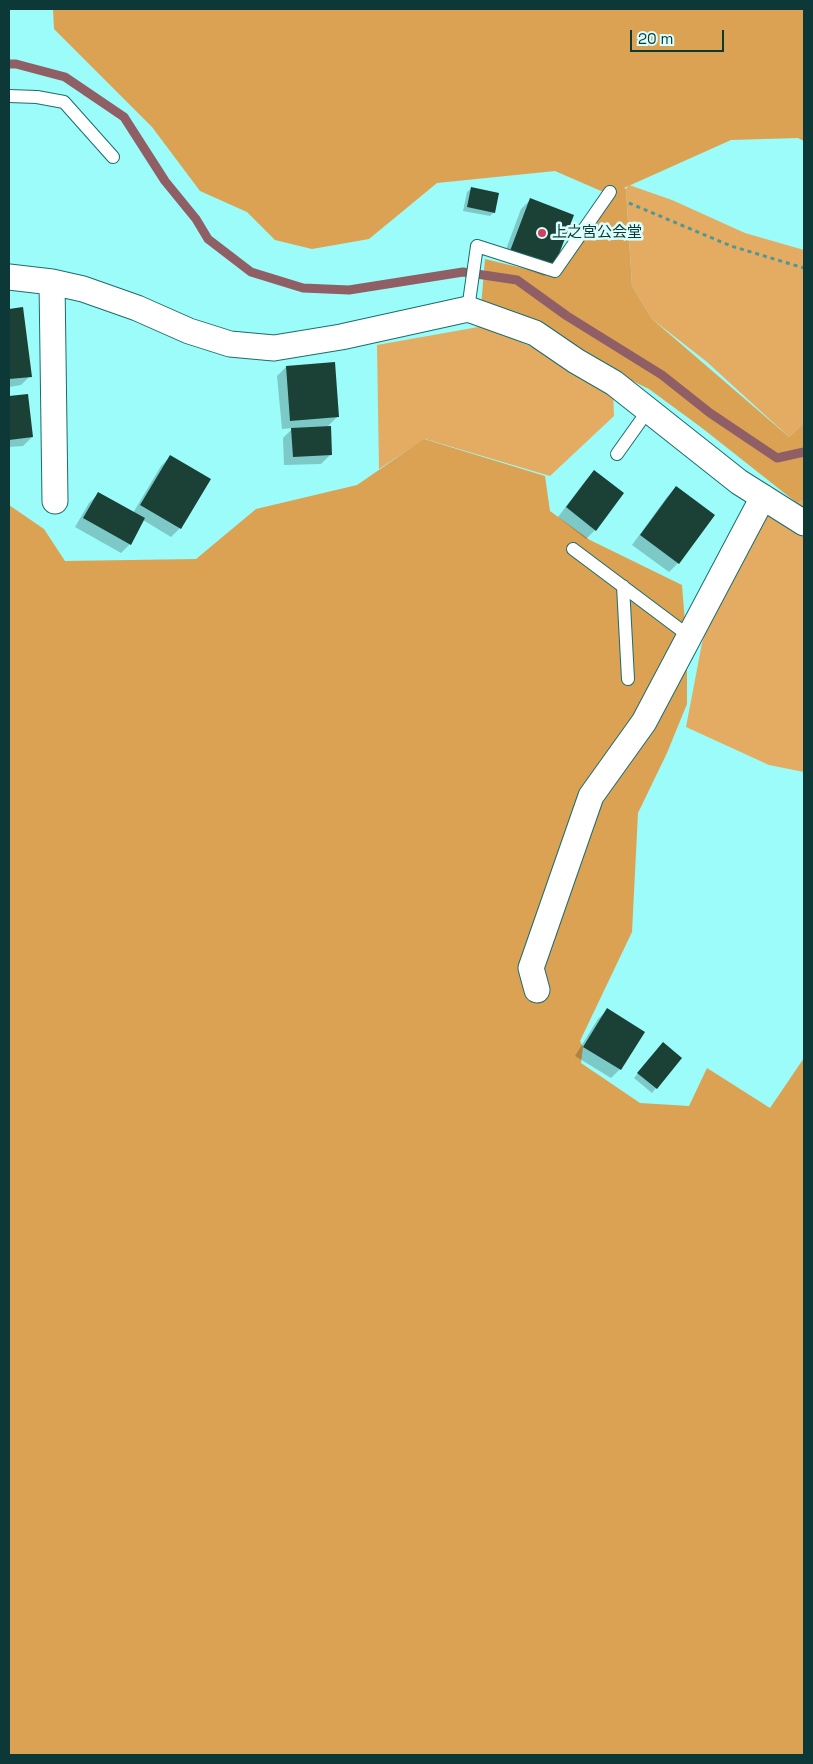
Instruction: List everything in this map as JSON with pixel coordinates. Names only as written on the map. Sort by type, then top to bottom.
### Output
[{"type":"street","points":[[9,277],[52,282],[83,289],[137,308],[189,331],[230,344],[274,348],[341,337],[468,309],[535,333],[576,361],[614,382],[697,449],[762,497],[804,524]]},
{"type":"street","points":[[52,282],[55,501]]},
{"type":"street","points":[[537,990],[532,968],[590,796],[644,722],[762,497]]},
{"type":"lane","points":[[9,96],[37,97],[64,102],[113,157]]},
{"type":"lane","points":[[468,309],[477,246],[555,271],[610,192]]},
{"type":"lane","points":[[617,454],[649,409]]},
{"type":"lane","points":[[573,549],[689,636]]},
{"type":"lane","points":[[623,586],[628,679]]},
{"type":"path","points":[[610,192],[628,202],[731,246],[804,268]]},
{"type":"shaded area","points":[[53,9],[804,9],[804,141],[798,138],[731,140],[624,188],[626,189],[632,286],[652,319],[789,437],[804,423],[804,500],[797,503],[649,389],[481,307],[485,259],[551,275],[608,194],[555,171],[437,183],[369,239],[312,249],[275,240],[247,212],[200,191],[152,127],[54,29]]},
{"type":"shaded area","points":[[629,185],[672,200],[745,233],[804,250],[804,423],[789,437],[707,362],[652,319],[632,286],[626,189]]},
{"type":"shaded area","points":[[484,326],[546,353],[613,390],[614,416],[550,476],[425,439],[379,469],[377,345]]},
{"type":"shaded area","points":[[424,439],[545,476],[550,511],[590,540],[682,585],[687,648],[687,704],[667,753],[638,813],[632,932],[580,1041],[583,1047],[581,1063],[640,1103],[689,1106],[707,1068],[770,1108],[804,1058],[804,1755],[9,1755],[9,505],[44,529],[65,561],[196,559],[256,509],[357,485]]},
{"type":"shaded area","points":[[804,500],[804,772],[769,765],[686,727],[702,643],[732,556],[768,515],[793,528],[797,503]]},
{"type":"building","points":[[471,187],[499,193],[495,213],[467,207]]},
{"type":"building","name":"上之宮公会堂","points":[[530,198],[574,215],[554,267],[510,251]]},
{"type":"building","points":[[23,307],[32,377],[9,379],[9,309]]},
{"type":"building","points":[[335,362],[339,417],[290,421],[286,366]]},
{"type":"building","points":[[28,394],[33,437],[9,440],[9,396]]},
{"type":"building","points":[[331,426],[332,455],[293,457],[291,428]]},
{"type":"building","points":[[170,455],[211,479],[181,529],[140,505]]},
{"type":"building","points":[[594,470],[624,493],[596,531],[566,507]]},
{"type":"building","points":[[676,486],[715,515],[679,564],[640,535]]},
{"type":"building","points":[[98,492],[145,518],[131,545],[83,518]]},
{"type":"building","points":[[607,1008],[645,1032],[621,1070],[583,1047]]},
{"type":"building","points":[[663,1042],[682,1058],[657,1089],[637,1073]]},
{"type":"waterway","points":[[9,64],[16,64],[65,77],[124,117],[165,181],[196,219],[208,239],[251,272],[303,288],[349,290],[463,272],[517,280],[567,316],[662,375],[710,413],[777,458],[804,452]]},
{"type":"place","name":"上之宮公会堂","points":[[542,233]]}]
